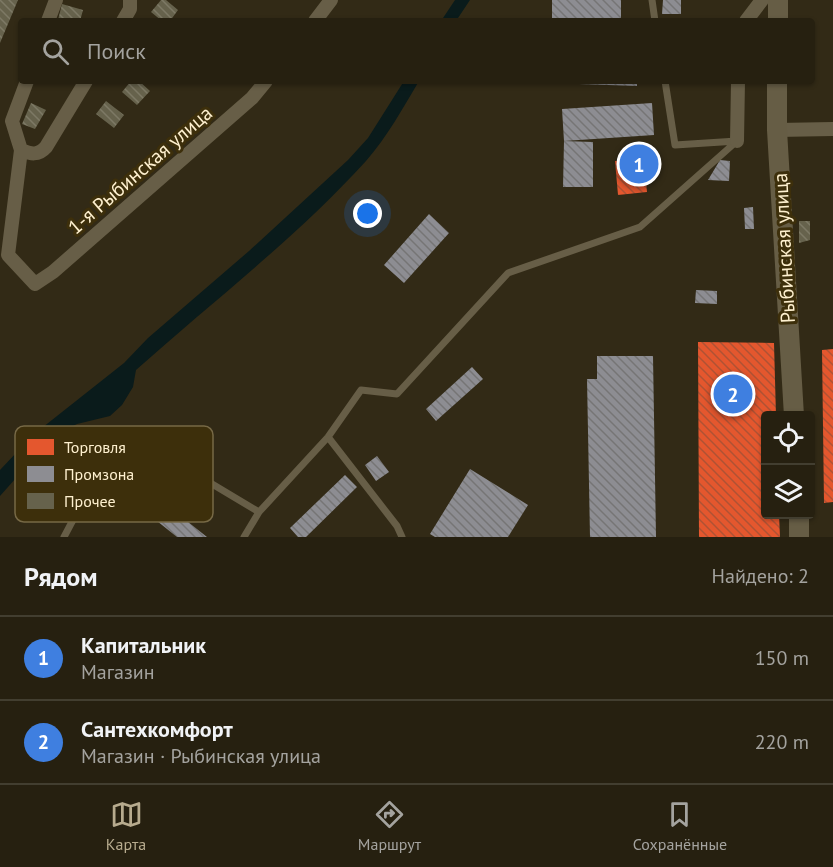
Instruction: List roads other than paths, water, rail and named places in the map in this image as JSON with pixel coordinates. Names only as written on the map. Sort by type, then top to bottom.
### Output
[{"type":"main road","points":[[778,0],[778,18]]},
{"type":"main road","name":"Рыбинская улица","points":[[777,84],[777,130],[794,411]]},
{"type":"main road","points":[[798,519],[799,537]]},
{"type":"street","points":[[49,18],[56,0]]},
{"type":"street","points":[[125,18],[130,9],[130,0]]},
{"type":"street","points":[[317,18],[332,0]]},
{"type":"street","points":[[748,18],[762,0]]},
{"type":"street","points":[[26,84],[12,121],[21,150],[31,154],[40,153],[46,147],[84,84]]},
{"type":"street","name":"1-я Рыбинская улица","points":[[21,150],[8,255],[35,284],[53,272],[235,113],[264,84]]},
{"type":"street","points":[[737,141],[738,84]]},
{"type":"street","points":[[777,130],[833,129]]},
{"type":"lane","points":[[652,0],[655,18]]},
{"type":"lane","points":[[665,84],[675,145],[737,141]]},
{"type":"lane","points":[[244,537],[259,512],[328,437],[361,390],[398,393],[508,273],[640,227],[737,141]]},
{"type":"lane","points":[[328,437],[397,526],[402,537]]},
{"type":"lane","points":[[213,484],[259,512]]},
{"type":"lane","points":[[64,537],[72,522]]},
{"type":"place","name":"Капитальник","points":[[639,164]]},
{"type":"place","name":"Сантехкомфорт","points":[[733,394]]}]
